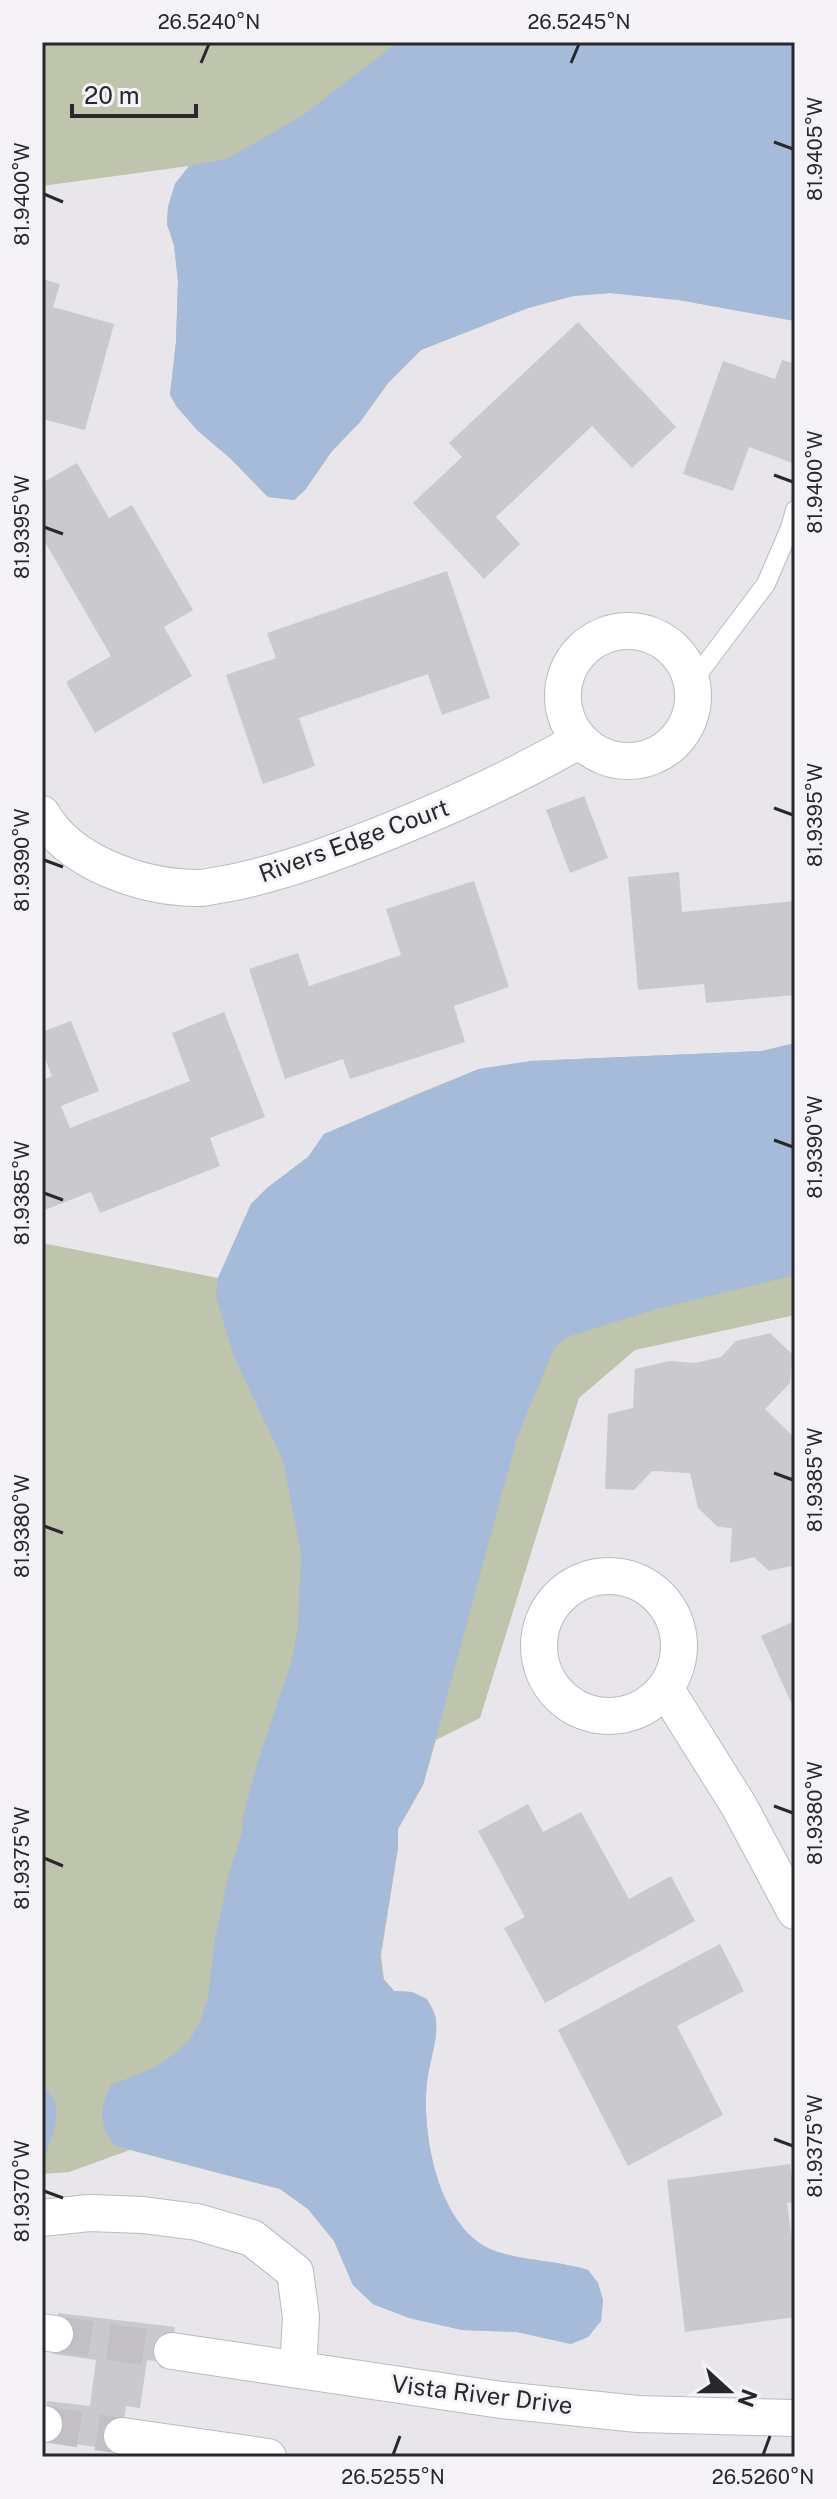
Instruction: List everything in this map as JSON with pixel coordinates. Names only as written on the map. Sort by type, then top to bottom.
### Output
[{"type":"street","points":[[631,631],[652,635],[671,646],[684,663],[692,682],[693,704],[687,724],[675,741],[658,754],[638,760],[617,760],[597,753],[580,740],[568,722],[563,701],[565,679],[574,659],[590,643],[609,633],[631,631]]},
{"type":"street","name":"Rivers Edge Court","points":[[42,814],[47,823],[82,855],[129,879],[197,889],[267,876],[380,836],[481,793],[580,740]]},
{"type":"street","points":[[665,1688],[739,1806],[795,1911]]},
{"type":"street","points":[[42,2218],[89,2213],[143,2215],[197,2222],[252,2238],[295,2272],[301,2317],[298,2370]]},
{"type":"street","name":"Vista River Drive","points":[[172,2351],[501,2400],[622,2412],[795,2418]]},
{"type":"street","points":[[122,2436],[268,2457]]},
{"type":"lane","points":[[692,682],[766,584],[795,510]]},
{"type":"green space","points":[[42,42],[795,42],[795,321],[679,300],[610,293],[573,296],[528,308],[421,350],[388,383],[360,422],[332,451],[305,490],[294,500],[268,497],[198,431],[170,395],[178,281],[174,245],[167,224],[168,207],[175,184],[189,166],[42,186]]},
{"type":"green space","points":[[795,1043],[795,1315],[635,1350],[579,1398],[480,1718],[436,1740],[423,1785],[398,1829],[398,1848],[381,1956],[384,1979],[394,1991],[412,1992],[427,1999],[435,2015],[436,2036],[426,2104],[431,2154],[438,2180],[461,2225],[478,2242],[498,2252],[588,2270],[598,2283],[603,2300],[601,2321],[588,2337],[571,2344],[517,2332],[462,2330],[409,2318],[373,2304],[353,2285],[334,2241],[308,2209],[280,2189],[130,2150],[69,2172],[42,2174],[42,1243],[218,1278],[251,1204],[308,1157],[324,1134],[417,1094],[479,1069],[531,1061],[762,1051]]},
{"type":"water","points":[[398,42],[795,42],[795,321],[679,300],[610,293],[573,296],[528,308],[421,350],[388,383],[360,422],[332,451],[305,490],[294,500],[268,497],[198,431],[170,395],[178,281],[174,245],[167,224],[168,207],[175,184],[189,166],[227,159],[302,116]]},
{"type":"water","points":[[795,1043],[795,1275],[653,1310],[567,1337],[554,1348],[517,1438],[423,1785],[398,1829],[398,1848],[380,1956],[383,1979],[394,1991],[412,1992],[427,1999],[435,2015],[436,2036],[426,2104],[431,2154],[438,2180],[461,2225],[478,2242],[498,2252],[588,2270],[598,2283],[603,2300],[601,2321],[588,2337],[571,2344],[517,2332],[462,2330],[409,2318],[373,2304],[353,2285],[334,2241],[308,2209],[280,2189],[116,2146],[103,2124],[104,2101],[111,2085],[154,2068],[176,2053],[191,2038],[200,2022],[208,1998],[214,1944],[229,1873],[242,1833],[243,1816],[291,1663],[298,1627],[301,1552],[283,1460],[234,1357],[216,1296],[218,1278],[251,1204],[308,1157],[324,1134],[479,1069],[532,1061],[762,1051]]},
{"type":"water","points":[[42,2086],[54,2101],[56,2119],[46,2155],[42,2157]]},
{"type":"building","points":[[42,279],[60,284],[53,307],[114,324],[85,430],[42,419],[45,374],[42,373]]},
{"type":"building","points":[[578,322],[676,427],[632,468],[592,426],[496,517],[520,544],[484,579],[413,503],[462,457],[449,443]]},
{"type":"building","points":[[782,360],[795,364],[795,464],[749,447],[733,491],[683,474],[723,361],[775,379]]},
{"type":"building","points":[[77,463],[109,518],[132,505],[193,610],[164,627],[192,676],[95,733],[66,682],[111,656],[45,542],[42,544],[42,483]]},
{"type":"building","points":[[447,571],[490,698],[442,715],[428,674],[299,718],[315,766],[263,784],[226,675],[276,658],[267,633]]},
{"type":"building","points":[[584,796],[608,858],[570,873],[546,810]]},
{"type":"building","points":[[679,872],[682,912],[795,901],[795,995],[706,1003],[704,984],[638,990],[628,877]]},
{"type":"building","points":[[474,881],[509,987],[454,1006],[465,1042],[350,1079],[343,1059],[285,1079],[249,969],[298,953],[309,986],[401,955],[386,909]]},
{"type":"building","points":[[224,1012],[265,1117],[210,1138],[220,1166],[100,1213],[91,1192],[42,1211],[42,1080],[52,1076],[42,1051],[42,1032],[71,1021],[99,1091],[61,1106],[70,1128],[190,1081],[172,1033]]},
{"type":"building","points":[[770,1333],[792,1354],[790,1383],[765,1409],[795,1438],[795,1565],[769,1571],[754,1557],[730,1563],[732,1528],[718,1527],[698,1508],[690,1473],[652,1471],[634,1490],[605,1489],[608,1414],[633,1408],[635,1369],[670,1361],[695,1363],[721,1357],[736,1341]]},
{"type":"building","points":[[795,1621],[795,1711],[761,1636]]},
{"type":"building","points":[[528,1804],[543,1832],[581,1812],[629,1899],[671,1876],[695,1921],[545,2003],[504,1928],[525,1917],[478,1831]]},
{"type":"building","points":[[720,1944],[744,1991],[677,2026],[723,2115],[628,2166],[558,2030]]},
{"type":"building","points":[[790,2164],[795,2202],[787,2203],[795,2262],[795,2317],[685,2332],[667,2180]]},
{"type":"building","points":[[58,2313],[175,2327],[170,2363],[147,2360],[140,2408],[126,2406],[120,2450],[42,2440],[47,2401],[90,2406],[96,2360],[53,2354]]},
{"type":"tunnel","points":[[55,2334],[172,2351]]},
{"type":"tunnel","points":[[44,2424],[122,2436]]}]
